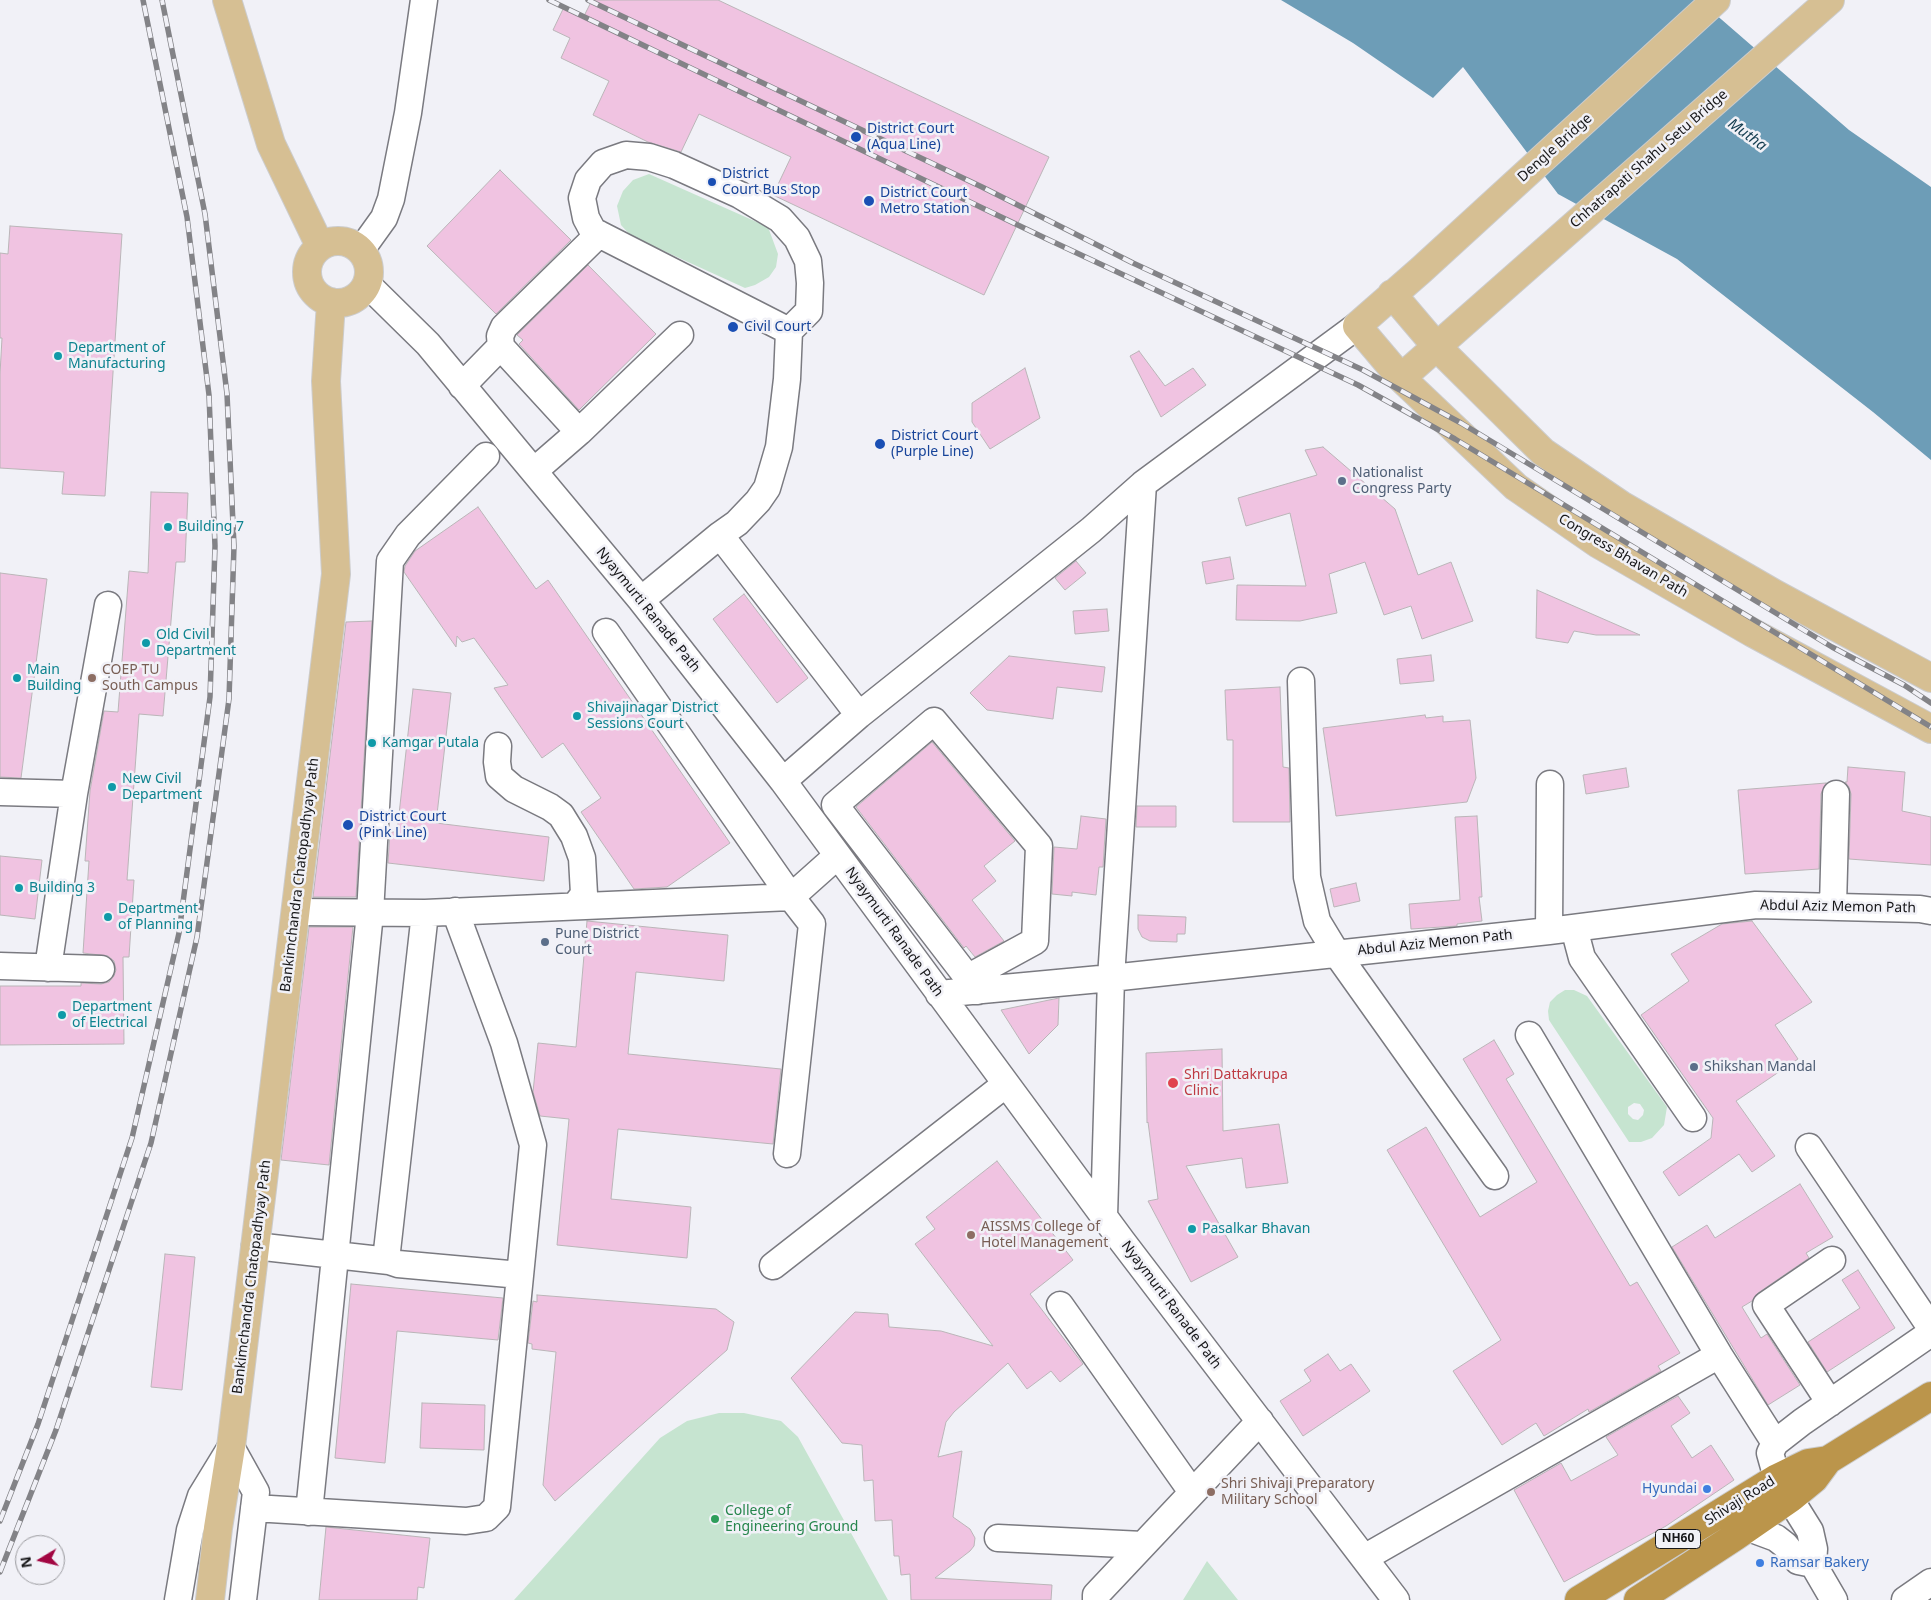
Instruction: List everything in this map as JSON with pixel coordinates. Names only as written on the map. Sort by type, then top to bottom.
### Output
[{"type":"highway","name":"Shivaji Road","points":[[1579,1600],[1784,1488],[1814,1479],[1828,1460],[1931,1396]]},
{"type":"highway","name":"Shivaji Road","points":[[1638,1600],[1748,1528],[1784,1488]]},
{"type":"main road","points":[[227,0],[271,144],[320,246]]},
{"type":"main road","name":"Dengle Bridge","points":[[1357,326],[1421,270],[1716,0]]},
{"type":"main road","name":"Chhatrapati Shahu Setu Bridge","points":[[1401,378],[1830,0]]},
{"type":"main road","points":[[337,240],[346,241],[361,250],[369,266],[368,284],[357,297],[348,302],[331,302],[323,299],[310,286],[307,277],[309,260],[320,246],[337,240]]},
{"type":"main road","points":[[1392,294],[1437,347],[1543,452],[1621,505],[1775,594],[1931,678]]},
{"type":"main road","name":"Bankimchandra Chatopadhyay Path","points":[[231,1447],[336,574],[326,381],[331,302]]},
{"type":"main road","name":"Congress Bhavan Path","points":[[1357,326],[1401,378],[1516,487],[1597,543],[1753,633],[1931,729]]},
{"type":"main road","points":[[210,1600],[218,1528],[231,1447]]},
{"type":"street","points":[[361,250],[384,218],[391,199],[408,114],[424,0]]},
{"type":"street","points":[[641,600],[737,523],[758,501],[767,488],[780,447],[787,379],[789,331],[809,311],[810,283],[808,261],[797,238],[780,218],[740,195],[674,165],[649,157],[626,155],[603,163],[588,180],[582,198],[586,218],[593,231],[789,331]]},
{"type":"street","points":[[580,432],[501,346],[500,336],[504,327],[599,234]]},
{"type":"street","name":"Nyaymurti Ranade Path","points":[[368,284],[428,344],[641,600],[783,781],[1104,1216],[1396,1600]]},
{"type":"street","points":[[783,781],[860,715],[1091,530],[1143,484],[1357,326]]},
{"type":"street","points":[[534,471],[580,432],[680,335]]},
{"type":"street","points":[[462,386],[501,346]]},
{"type":"street","points":[[309,1512],[370,912],[390,561],[408,534],[486,456]]},
{"type":"street","points":[[1104,1216],[1111,978],[1143,484]]},
{"type":"street","points":[[720,535],[860,715]]},
{"type":"street","points":[[48,968],[74,794],[108,606]]},
{"type":"street","points":[[606,632],[791,898],[812,924],[787,1154]]},
{"type":"street","points":[[1301,681],[1307,877],[1316,921],[1337,954],[1495,1176]]},
{"type":"street","points":[[934,721],[1039,846],[1035,941],[973,984],[834,804],[934,721]]},
{"type":"street","points":[[498,746],[497,762],[499,776],[514,789],[550,807],[561,815],[574,836],[582,858],[584,894],[576,906]]},
{"type":"street","points":[[1550,784],[1562,930],[1693,1118]]},
{"type":"street","points":[[0,792],[74,794]]},
{"type":"street","points":[[1833,906],[1836,794]]},
{"type":"street","points":[[296,912],[425,913],[791,898],[837,856]]},
{"type":"street","name":"Abdul Aziz Memon Path","points":[[939,994],[973,984],[1111,978],[1562,930],[1756,905],[1833,906],[1931,911]]},
{"type":"street","points":[[254,1508],[466,1521],[486,1518],[497,1507],[533,1145],[504,1043],[455,911]]},
{"type":"street","points":[[389,1261],[387,1251],[425,913]]},
{"type":"street","points":[[0,966],[101,969]]},
{"type":"street","points":[[1529,1035],[1719,1355],[1775,1443]]},
{"type":"street","points":[[773,1266],[1006,1084]]},
{"type":"street","points":[[1809,1147],[1922,1295],[1931,1328]]},
{"type":"street","points":[[256,1246],[389,1261],[398,1264],[520,1275]]},
{"type":"street","points":[[1830,1403],[1766,1305],[1832,1260]]},
{"type":"street","points":[[1060,1305],[1192,1492]]},
{"type":"street","points":[[1834,1600],[1813,1564],[1814,1549],[1810,1531],[1784,1488],[1770,1453],[1775,1443],[1931,1333]]},
{"type":"street","points":[[1364,1558],[1719,1355]]},
{"type":"street","points":[[1096,1600],[1096,1595],[1260,1421]]},
{"type":"street","points":[[231,1447],[256,1492],[243,1600]]},
{"type":"street","name":"Bankimchandra Chatopadhyay Path","points":[[178,1600],[190,1530],[201,1496],[231,1447]]},
{"type":"street","points":[[1748,1528],[1776,1538],[1798,1560],[1813,1564]]},
{"type":"street","points":[[998,1538],[1143,1545]]},
{"type":"street","points":[[1905,1600],[1931,1582]]},
{"type":"green space","points":[[649,174],[768,227],[778,254],[776,267],[769,277],[745,288],[631,236],[621,225],[617,206],[623,191],[633,180]]},
{"type":"green space","points":[[1565,990],[1574,990],[1587,996],[1667,1107],[1664,1125],[1652,1138],[1641,1142],[1629,1142],[1549,1020],[1550,1002]],"holes":[[[1634,1103],[1640,1104],[1644,1110],[1643,1115],[1638,1120],[1633,1119],[1628,1114],[1628,1107]]]},
{"type":"green space","name":"College of Engineering Ground","points":[[719,1413],[744,1413],[781,1421],[798,1437],[888,1600],[514,1600],[660,1438],[687,1421]]},
{"type":"green space","points":[[1207,1561],[1238,1600],[1183,1600]]},
{"type":"water","name":"Mutha","points":[[1281,0],[1699,0],[1849,130],[1931,187],[1931,460],[1873,412],[1677,259],[1558,194],[1463,67],[1433,98],[1353,43]]},
{"type":"building","points":[[592,0],[718,0],[1049,157],[984,295],[773,195],[791,157],[699,114],[681,152],[648,142],[593,115],[609,81],[561,58],[570,38],[553,30],[564,7],[584,16]]},
{"type":"building","points":[[500,170],[571,240],[496,314],[427,246]]},
{"type":"building","name":"Department of Manufacturing","points":[[10,226],[122,234],[105,496],[62,494],[64,472],[0,468],[2,338],[0,338],[0,253],[8,254]]},
{"type":"building","points":[[588,265],[656,334],[579,410],[519,344],[523,340],[517,335]]},
{"type":"building","points":[[1139,351],[1165,386],[1193,368],[1206,385],[1161,417],[1130,356]]},
{"type":"building","points":[[1025,368],[1040,418],[990,449],[972,422],[972,403]]},
{"type":"building","points":[[1323,447],[1395,509],[1418,575],[1451,562],[1473,621],[1422,639],[1411,606],[1384,615],[1365,562],[1329,574],[1337,613],[1300,621],[1236,620],[1237,585],[1306,586],[1290,513],[1246,526],[1238,498],[1317,475],[1305,450]]},
{"type":"building","points":[[151,492],[188,493],[185,562],[176,562],[163,716],[139,714],[127,880],[134,880],[129,957],[123,957],[124,1044],[0,1045],[0,986],[81,986],[81,983],[101,984],[109,982],[116,970],[114,961],[108,956],[83,953],[89,861],[85,861],[90,791],[104,711],[118,712],[129,571],[148,573]]},
{"type":"building","name":"Shivajinagar District Sessions Court","points":[[478,507],[536,589],[548,580],[730,843],[667,887],[634,889],[581,812],[601,798],[563,743],[542,758],[494,688],[508,685],[474,638],[462,642],[457,636],[456,647],[404,572],[405,566],[415,551]]},
{"type":"building","points":[[1230,557],[1234,579],[1206,584],[1202,562]]},
{"type":"building","points":[[1076,561],[1086,573],[1065,590],[1055,578]]},
{"type":"building","name":"Main Building","points":[[0,573],[47,579],[21,778],[0,777]]},
{"type":"building","points":[[1537,590],[1640,635],[1596,635],[1574,631],[1568,643],[1536,638]]},
{"type":"building","points":[[744,594],[808,678],[777,703],[713,619]]},
{"type":"building","points":[[1107,609],[1109,631],[1075,634],[1073,611]]},
{"type":"building","points":[[372,621],[356,897],[313,897],[346,622]]},
{"type":"building","points":[[1431,655],[1434,681],[1400,684],[1397,659]]},
{"type":"building","points":[[1009,656],[1105,667],[1102,692],[1057,687],[1053,719],[987,710],[970,693]]},
{"type":"building","points":[[1280,687],[1283,767],[1289,768],[1290,822],[1233,822],[1233,740],[1227,740],[1225,690]]},
{"type":"building","points":[[413,689],[451,693],[436,823],[549,837],[544,881],[388,863],[390,832],[397,832]]},
{"type":"building","points":[[1425,715],[1426,718],[1443,716],[1443,722],[1470,720],[1476,778],[1467,802],[1336,816],[1323,728]]},
{"type":"building","points":[[932,742],[1015,841],[984,866],[996,881],[972,900],[1004,941],[975,957],[966,946],[964,948],[856,807]]},
{"type":"building","points":[[1848,767],[1905,772],[1902,811],[1931,817],[1931,865],[1849,859],[1851,794],[1845,782],[1847,782]]},
{"type":"building","points":[[1626,768],[1629,787],[1586,794],[1583,775]]},
{"type":"building","points":[[1826,783],[1821,794],[1819,869],[1745,874],[1738,790]]},
{"type":"building","points":[[1137,806],[1176,806],[1176,827],[1136,827]]},
{"type":"building","points":[[1081,816],[1106,819],[1103,867],[1099,867],[1096,895],[1072,892],[1072,896],[1052,894],[1054,847],[1077,849]]},
{"type":"building","points":[[1477,816],[1482,897],[1479,897],[1482,921],[1457,924],[1457,926],[1411,929],[1409,904],[1460,900],[1455,817]]},
{"type":"building","name":"Building 3","points":[[0,856],[42,860],[35,919],[0,915]]},
{"type":"building","points":[[1356,883],[1360,901],[1334,907],[1330,889]]},
{"type":"building","points":[[1138,915],[1186,917],[1185,934],[1177,934],[1177,942],[1150,941],[1142,937],[1138,929]]},
{"type":"building","points":[[587,921],[728,935],[724,981],[636,972],[628,1054],[781,1069],[773,1144],[618,1129],[611,1199],[691,1207],[687,1258],[557,1245],[569,1119],[540,1116],[533,1092],[538,1043],[576,1047]]},
{"type":"building","points":[[1752,921],[1812,1002],[1775,1025],[1798,1059],[1736,1101],[1775,1156],[1752,1172],[1739,1154],[1679,1196],[1663,1172],[1711,1138],[1713,1118],[1641,1015],[1689,981],[1671,954],[1722,924]]},
{"type":"building","points":[[309,927],[353,927],[329,1165],[281,1160]]},
{"type":"building","points":[[1059,998],[1058,1025],[1029,1054],[1001,1010]]},
{"type":"building","points":[[1494,1040],[1514,1074],[1506,1079],[1630,1286],[1637,1282],[1680,1353],[1658,1366],[1661,1371],[1589,1412],[1588,1409],[1544,1436],[1536,1423],[1502,1445],[1453,1371],[1501,1340],[1387,1150],[1426,1127],[1480,1217],[1537,1182],[1463,1059]]},
{"type":"building","points":[[1222,1049],[1223,1131],[1279,1124],[1288,1183],[1246,1188],[1242,1158],[1186,1166],[1238,1257],[1191,1282],[1148,1201],[1158,1199],[1147,1123],[1146,1053]]},
{"type":"building","points":[[997,1161],[1073,1260],[1030,1294],[1083,1364],[1060,1382],[1051,1371],[1027,1389],[1008,1363],[954,1412],[946,1422],[938,1457],[962,1451],[953,1517],[970,1529],[975,1538],[974,1546],[970,1551],[935,1578],[1052,1585],[1051,1600],[911,1600],[910,1574],[901,1575],[899,1556],[894,1556],[892,1520],[875,1521],[873,1480],[864,1481],[862,1445],[842,1443],[791,1378],[855,1312],[888,1314],[889,1327],[941,1331],[993,1346],[915,1244],[935,1229],[926,1217]]},
{"type":"building","points":[[1800,1184],[1833,1237],[1806,1253],[1809,1258],[1758,1293],[1752,1301],[1742,1307],[1761,1338],[1767,1334],[1800,1385],[1768,1405],[1672,1247],[1707,1225],[1715,1238]]},
{"type":"building","points":[[165,1254],[195,1257],[182,1390],[151,1387]]},
{"type":"building","points":[[1858,1270],[1895,1328],[1827,1372],[1808,1342],[1860,1308],[1842,1280]]},
{"type":"building","points":[[351,1284],[503,1298],[498,1340],[397,1331],[385,1463],[335,1458]]},
{"type":"building","points":[[537,1295],[716,1309],[734,1322],[727,1350],[555,1501],[543,1485],[556,1352],[532,1349],[532,1344],[528,1343],[533,1301],[537,1302]]},
{"type":"building","points":[[1328,1354],[1340,1371],[1351,1364],[1370,1391],[1303,1436],[1280,1401],[1311,1381],[1304,1370]]},
{"type":"building","points":[[1678,1396],[1690,1413],[1671,1426],[1692,1458],[1711,1445],[1734,1480],[1666,1526],[1564,1582],[1514,1490],[1561,1463],[1571,1481],[1618,1455],[1606,1437]]},
{"type":"building","points":[[422,1403],[485,1405],[484,1450],[420,1448]]},
{"type":"building","points":[[326,1527],[430,1538],[424,1588],[418,1587],[417,1600],[319,1600]]},
{"type":"railway","points":[[0,1521],[38,1424],[132,1138],[179,933],[210,697],[215,546],[209,395],[187,217],[143,0]]},
{"type":"railway","points":[[0,1572],[56,1430],[151,1143],[197,937],[229,699],[234,546],[227,394],[205,214],[162,0]]},
{"type":"railway","points":[[549,0],[1047,239],[1358,385],[1455,439],[1931,727]]},
{"type":"railway","points":[[588,0],[982,187],[1133,263],[1363,370],[1461,423],[1832,647],[1904,685],[1931,703]]},
{"type":"place","name":"District Court (Aqua Line)","points":[[856,137]]},
{"type":"place","name":"District Court Bus Stop","points":[[712,182]]},
{"type":"place","name":"District Court Metro Station","points":[[869,201]]},
{"type":"place","name":"Civil Court","points":[[733,327]]},
{"type":"place","name":"Department of Manufacturing","points":[[58,356]]},
{"type":"place","name":"District Court (Purple Line)","points":[[880,444]]},
{"type":"place","name":"Nationalist Congress Party","points":[[1342,481]]},
{"type":"place","name":"Building 7","points":[[168,527]]},
{"type":"place","name":"Old Civil Department","points":[[146,643]]},
{"type":"place","name":"Main Building","points":[[17,678]]},
{"type":"place","name":"COEP TU South Campus","points":[[92,678]]},
{"type":"place","name":"Shivajinagar District Sessions Court","points":[[577,716]]},
{"type":"place","name":"Kamgar Putala","points":[[372,743]]},
{"type":"place","name":"New Civil Department","points":[[112,787]]},
{"type":"place","name":"District Court (Pink Line)","points":[[348,825]]},
{"type":"place","name":"Building 3","points":[[19,888]]},
{"type":"place","name":"Department of Planning","points":[[108,917]]},
{"type":"place","name":"Pune District Court","points":[[545,942]]},
{"type":"place","name":"Department of Electrical","points":[[62,1015]]},
{"type":"place","name":"Shikshan Mandal","points":[[1694,1067]]},
{"type":"place","name":"Shri Dattakrupa Clinic","points":[[1173,1083]]},
{"type":"place","name":"Pasalkar Bhavan","points":[[1192,1229]]},
{"type":"place","name":"AISSMS College of Hotel Management","points":[[971,1235]]},
{"type":"place","name":"Hyundai","points":[[1707,1489]]},
{"type":"place","name":"Shri Shivaji Preparatory Military School","points":[[1211,1492]]},
{"type":"place","name":"College of Engineering Ground","points":[[715,1519]]},
{"type":"place","name":"Ramsar Bakery","points":[[1760,1563]]}]
